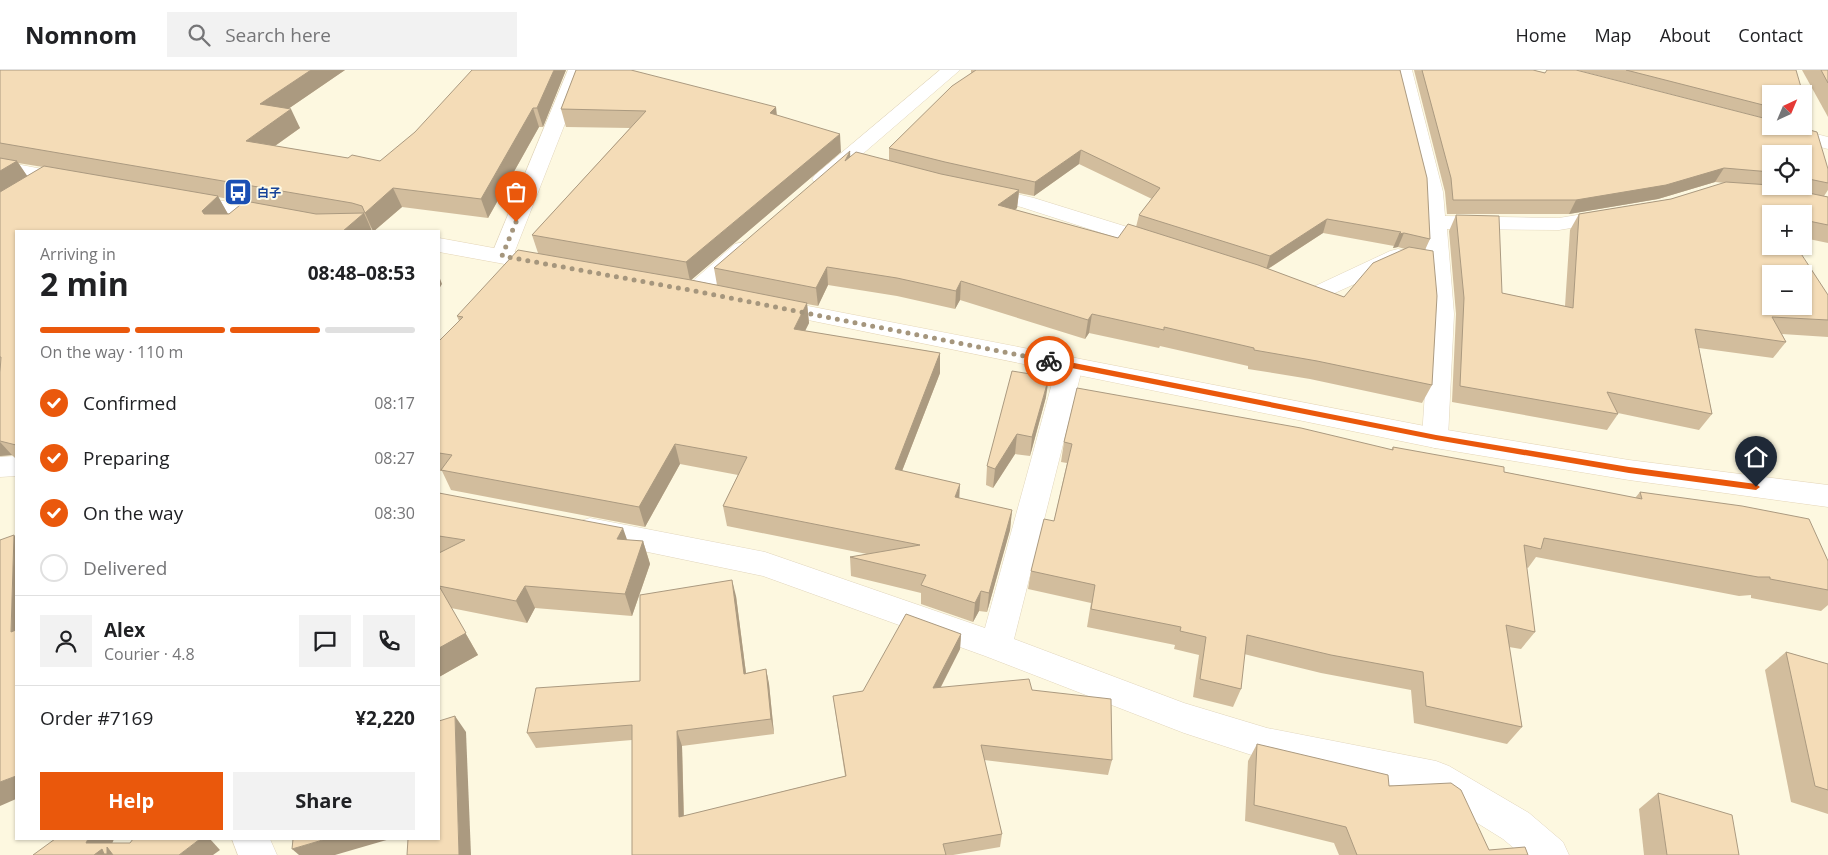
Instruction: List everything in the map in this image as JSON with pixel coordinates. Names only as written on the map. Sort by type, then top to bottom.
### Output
[{"type":"street","points":[[502,256],[577,70]]},
{"type":"street","points":[[811,190],[856,161],[951,70]]},
{"type":"street","points":[[1402,70],[1433,192],[1442,314],[1436,438]]},
{"type":"street","points":[[1797,135],[1828,143]]},
{"type":"street","points":[[0,167],[91,184]]},
{"type":"street","points":[[31,191],[54,177]]},
{"type":"street","points":[[960,188],[1027,202],[1176,250]]},
{"type":"street","points":[[166,197],[289,218]]},
{"type":"street","points":[[233,226],[252,212]]},
{"type":"street","points":[[1435,222],[1559,224],[1633,212]]},
{"type":"street","points":[[724,296],[685,289],[760,234]]},
{"type":"street","points":[[440,245],[570,268]]},
{"type":"street","points":[[1268,280],[1315,295],[1398,256],[1439,264]]},
{"type":"street","points":[[753,302],[1436,438],[1629,470],[1828,496]]},
{"type":"street","points":[[996,646],[1070,365]]},
{"type":"street","points":[[0,467],[15,466]]},
{"type":"street","points":[[566,524],[765,564],[996,646],[1184,718],[1267,744],[1436,778],[1516,826],[1550,855]]},
{"type":"street","points":[[250,840],[258,855]]},
{"type":"building","points":[[0,70],[311,70],[260,104],[291,109],[246,141],[348,158],[352,155],[380,161],[415,132],[472,70],[554,70],[537,108],[533,108],[481,199],[393,188],[365,213],[362,206],[352,203],[0,143]]},
{"type":"building","points":[[576,70],[631,70],[776,107],[770,113],[840,134],[686,262],[532,235],[646,111],[561,109]]},
{"type":"building","points":[[976,70],[1400,70],[1427,178],[1430,239],[1327,219],[1270,256],[1139,215],[1160,188],[1081,150],[1035,182],[889,148],[952,86]]},
{"type":"building","points":[[1422,70],[1533,70],[1545,73],[1547,70],[1576,70],[1762,118],[1762,135],[1812,135],[1812,131],[1817,132],[1828,169],[1828,183],[1812,180],[1812,145],[1762,145],[1762,171],[1724,168],[1666,185],[1576,200],[1453,200],[1451,178]]},
{"type":"building","points":[[1626,70],[1796,70],[1800,85],[1762,85],[1762,105]]},
{"type":"building","points":[[1821,70],[1828,70],[1828,83]]},
{"type":"building","points":[[850,151],[845,161],[856,152],[941,174],[1019,190],[998,205],[1118,238],[1128,224],[1258,265],[1344,297],[1373,263],[1409,247],[1433,251],[1437,296],[1432,385],[1254,350],[1254,348],[1164,327],[1164,330],[1092,314],[1088,320],[961,281],[956,291],[897,278],[827,267],[816,288],[714,268]]},
{"type":"building","points":[[0,158],[17,161],[0,171]]},
{"type":"building","points":[[44,166],[218,196],[202,211],[204,214],[229,214],[245,201],[316,214],[364,213],[344,230],[15,230],[15,445],[0,441],[0,192]]},
{"type":"building","points":[[1726,182],[1762,184],[1762,195],[1812,194],[1828,197],[1828,225],[1812,222],[1812,205],[1762,205],[1762,255],[1802,255],[1808,265],[1762,265],[1762,315],[1812,315],[1812,270],[1828,295],[1828,320],[1772,317],[1786,342],[1695,329],[1712,414],[1607,392],[1618,414],[1460,386],[1464,298],[1456,215],[1499,216],[1502,293],[1573,308],[1579,214],[1671,199]]},
{"type":"building","points":[[518,250],[691,280],[807,303],[794,329],[940,353],[895,469],[960,484],[955,497],[1012,510],[989,593],[981,591],[975,603],[921,585],[926,575],[850,557],[920,545],[723,506],[747,457],[675,444],[639,507],[441,470],[452,455],[440,453],[440,340],[463,317],[457,316]]},
{"type":"building","points":[[1012,371],[1049,377],[1032,437],[1017,434],[995,469],[987,466]]},
{"type":"building","points":[[1077,388],[1301,428],[1393,450],[1393,447],[1504,467],[1504,472],[1642,499],[1640,492],[1742,506],[1809,519],[1828,561],[1828,590],[1770,579],[1770,577],[1758,577],[1544,538],[1541,549],[1524,545],[1535,632],[1506,625],[1522,727],[1426,706],[1423,672],[1331,655],[1247,635],[1241,689],[1200,679],[1206,637],[1180,631],[1181,627],[1091,609],[1095,585],[1031,571],[1044,519],[1054,521],[1072,444],[1064,442]]},
{"type":"building","points":[[440,493],[623,528],[617,539],[643,541],[625,594],[525,586],[516,601],[440,586],[440,552],[465,540],[440,536]]},
{"type":"building","points":[[14,535],[11,632],[15,630],[15,776],[0,782],[0,540]]},
{"type":"building","points":[[732,580],[744,674],[766,669],[771,719],[677,731],[679,817],[846,776],[833,696],[863,691],[906,614],[961,634],[933,688],[1029,679],[1032,690],[1111,699],[1112,760],[981,745],[1002,834],[943,844],[946,855],[632,855],[632,725],[527,733],[536,688],[640,681],[640,595]]},
{"type":"building","points":[[440,588],[466,633],[440,647]]},
{"type":"building","points":[[1786,652],[1828,664],[1828,790],[1815,786]]},
{"type":"building","points":[[455,716],[459,855],[407,855],[408,840],[440,840],[440,721]]},
{"type":"building","points":[[1257,744],[1388,775],[1389,786],[1451,783],[1461,790],[1489,850],[1525,847],[1528,855],[1357,855],[1346,827],[1254,805]]},
{"type":"building","points":[[1658,793],[1732,815],[1739,855],[1667,855]]},
{"type":"building","points":[[54,840],[88,840],[86,843],[130,843],[132,840],[199,840],[179,855],[113,855],[107,847],[107,854],[104,854],[102,849],[94,855],[33,855]]},
{"type":"building","points":[[293,840],[323,840],[292,849]]},
{"type":"way so far","points":[[516,222],[502,256],[695,291],[1049,361]]},
{"type":"place","name":"白子","points":[[238,192]]},
{"type":"route","points":[[1049,361],[1436,438],[1629,470],[1756,487]]}]
